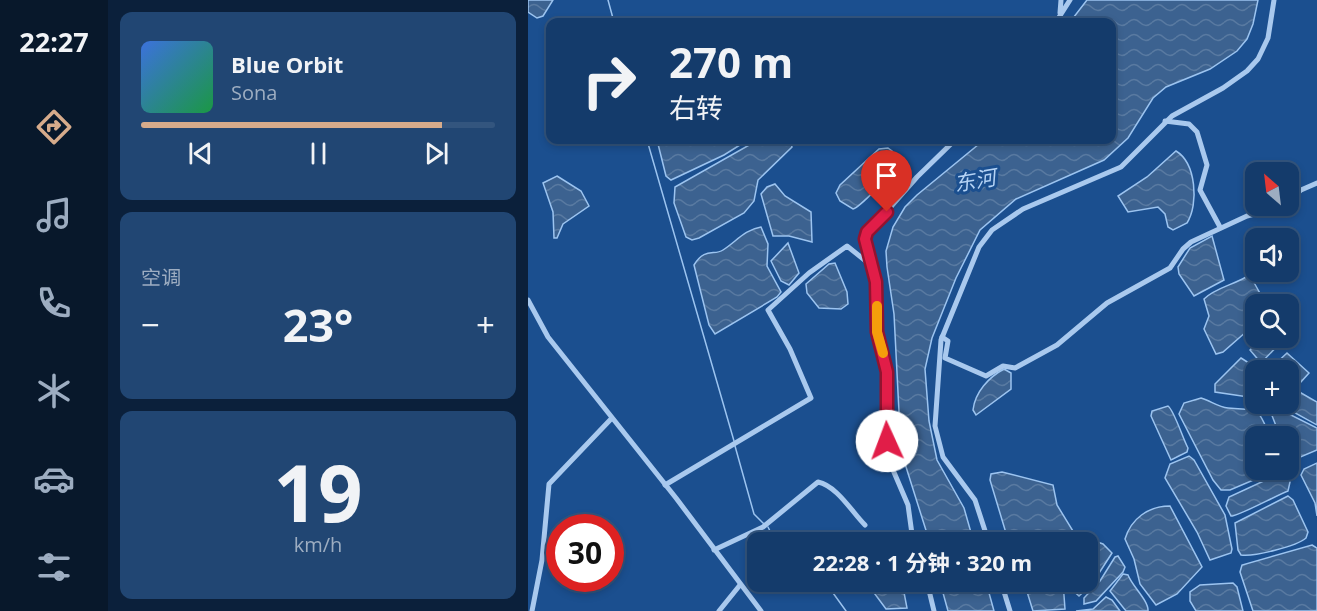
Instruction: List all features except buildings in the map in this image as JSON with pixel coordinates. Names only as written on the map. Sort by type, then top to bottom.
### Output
[{"type":"street","points":[[1058,18],[1061,0]]},
{"type":"street","points":[[1059,18],[1070,0]]},
{"type":"street","points":[[985,532],[975,500],[948,467],[938,443],[936,420],[942,337],[967,272],[987,235],[1029,206],[1121,167],[1181,110],[1231,83],[1254,64],[1272,28],[1274,0]]},
{"type":"street","points":[[1166,122],[1189,124],[1197,132],[1207,165],[1200,190],[1220,226]]},
{"type":"street","points":[[912,532],[908,505],[890,463],[886,426],[887,372],[877,332],[877,291],[866,234],[951,144]]},
{"type":"street","points":[[1299,192],[1317,183]]},
{"type":"street","points":[[942,337],[948,340],[945,358],[972,370],[986,376],[1003,366],[1015,369],[1056,345],[1107,303],[1170,268],[1187,245],[1220,226],[1252,216]]},
{"type":"street","points":[[665,485],[811,398],[790,349],[768,310],[809,273],[847,246],[872,266]]},
{"type":"street","points":[[528,300],[548,337],[665,485],[760,611]]},
{"type":"street","points":[[532,611],[542,560],[549,484],[612,419]]},
{"type":"street","points":[[714,550],[765,525],[814,484],[820,482],[843,500],[865,525]]},
{"type":"street","points":[[719,611],[740,585]]},
{"type":"street","points":[[929,592],[934,611]]},
{"type":"street","points":[[1004,592],[1010,611]]},
{"type":"water","points":[[528,0],[553,0],[543,16],[537,18],[528,12]]},
{"type":"water","name":"东河","points":[[1087,0],[1258,0],[1247,39],[1237,51],[1210,69],[1166,87],[1153,98],[1128,138],[1104,160],[1016,199],[980,230],[956,278],[932,338],[925,369],[929,421],[937,460],[964,508],[971,532],[927,532],[901,451],[894,314],[886,251],[893,227],[905,207],[917,195],[979,144],[1116,144],[1116,18],[1073,18]]},
{"type":"water","points":[[658,144],[742,144],[724,155],[671,180],[666,176]]},
{"type":"water","points":[[751,144],[791,144],[792,147],[758,180],[754,201],[744,213],[699,238],[692,240],[686,237],[674,203],[675,187]]},
{"type":"water","points":[[888,148],[892,151],[897,165],[895,169],[857,207],[853,209],[840,201],[836,193],[840,185],[879,149]]},
{"type":"water","points":[[1176,151],[1188,165],[1194,184],[1194,195],[1191,215],[1187,223],[1173,230],[1168,227],[1165,214],[1158,207],[1128,212],[1118,196],[1147,177]]},
{"type":"water","points":[[557,176],[581,191],[589,206],[563,224],[557,238],[554,238],[553,212],[543,183]]},
{"type":"water","points":[[775,184],[785,196],[811,212],[812,242],[789,236],[773,236],[761,194],[767,187]]},
{"type":"water","points":[[761,227],[768,244],[767,266],[781,292],[777,297],[715,334],[709,325],[694,265],[702,256],[720,252],[745,233]]},
{"type":"water","points":[[1212,236],[1224,280],[1194,296],[1179,274],[1178,267],[1190,248]]},
{"type":"water","points":[[788,243],[799,273],[789,285],[781,281],[771,261]]},
{"type":"water","points":[[835,263],[847,292],[848,304],[841,309],[819,308],[807,293],[806,284],[829,264]]},
{"type":"water","points":[[1245,277],[1245,282],[1254,282],[1260,294],[1245,294],[1245,333],[1223,352],[1216,354],[1204,329],[1209,316],[1204,299],[1213,292]]},
{"type":"water","points":[[1252,348],[1275,348],[1264,360],[1258,360],[1250,350]]},
{"type":"water","points":[[1287,353],[1295,360],[1280,360]]},
{"type":"water","points":[[1241,358],[1245,361],[1245,396],[1215,392],[1215,384]]},
{"type":"water","points":[[1299,364],[1309,373],[1299,384]]},
{"type":"water","points":[[1004,369],[1011,373],[1011,389],[976,415],[973,410],[974,403],[980,391],[993,376]]},
{"type":"water","points":[[1299,392],[1317,402],[1317,425],[1297,414],[1299,414]]},
{"type":"water","points":[[1201,398],[1224,407],[1245,409],[1245,414],[1259,414],[1265,426],[1245,426],[1245,480],[1254,480],[1230,490],[1221,490],[1213,480],[1179,414],[1184,403]]},
{"type":"water","points":[[1168,406],[1188,448],[1187,452],[1171,460],[1151,416],[1152,411]]},
{"type":"water","points":[[1271,414],[1289,414],[1317,428],[1317,450],[1299,458],[1299,426],[1276,426]]},
{"type":"water","points":[[1189,456],[1194,460],[1225,515],[1232,549],[1231,553],[1210,560],[1197,532],[1165,478],[1170,464]]},
{"type":"water","points":[[1317,463],[1317,516],[1315,503],[1301,475],[1304,469]]},
{"type":"water","points":[[1002,472],[1053,485],[1057,505],[1073,532],[1006,532],[990,480],[991,474]]},
{"type":"water","points":[[1266,480],[1289,480],[1290,482],[1288,491],[1231,516],[1226,506],[1229,497]]},
{"type":"water","points":[[1288,496],[1293,500],[1308,532],[1306,538],[1275,550],[1241,555],[1238,550],[1235,523]]},
{"type":"water","points":[[1170,506],[1202,567],[1177,594],[1156,605],[1140,584],[1134,559],[1125,539],[1131,525],[1142,515],[1155,508]]},
{"type":"water","points":[[1098,542],[1112,553],[1098,575]]},
{"type":"water","points":[[1312,545],[1317,548],[1317,611],[1253,611],[1240,572],[1242,565]]},
{"type":"water","points":[[1118,556],[1125,567],[1123,572],[1096,601],[1084,604],[1084,598],[1090,592],[1098,592],[1100,581],[1115,557]]},
{"type":"water","points":[[1123,574],[1128,575],[1146,603],[1148,611],[1126,611],[1110,591]]},
{"type":"water","points":[[1233,583],[1237,587],[1243,611],[1196,611],[1190,601],[1190,592],[1200,585]]},
{"type":"water","points":[[873,592],[904,592],[907,608],[886,609]]},
{"type":"water","points":[[943,592],[989,592],[994,611],[948,611]]},
{"type":"water","points":[[1027,592],[1064,592],[1065,609],[1033,611]]},
{"type":"water","points":[[1106,597],[1112,600],[1120,611],[1076,611],[1093,609]]},
{"type":"waterway","points":[[608,0],[613,18]]},
{"type":"waterway","points":[[648,144],[734,441]]},
{"type":"waterway","points":[[735,446],[754,514],[764,524]]},
{"type":"waterway","points":[[768,527],[770,532]]},
{"type":"waterway","points":[[832,592],[846,611]]},
{"type":"slow traffic","points":[[877,306],[877,332],[883,353]]},
{"type":"route","points":[[887,212],[867,232],[865,239],[876,282],[877,332],[887,372],[887,441]]}]
